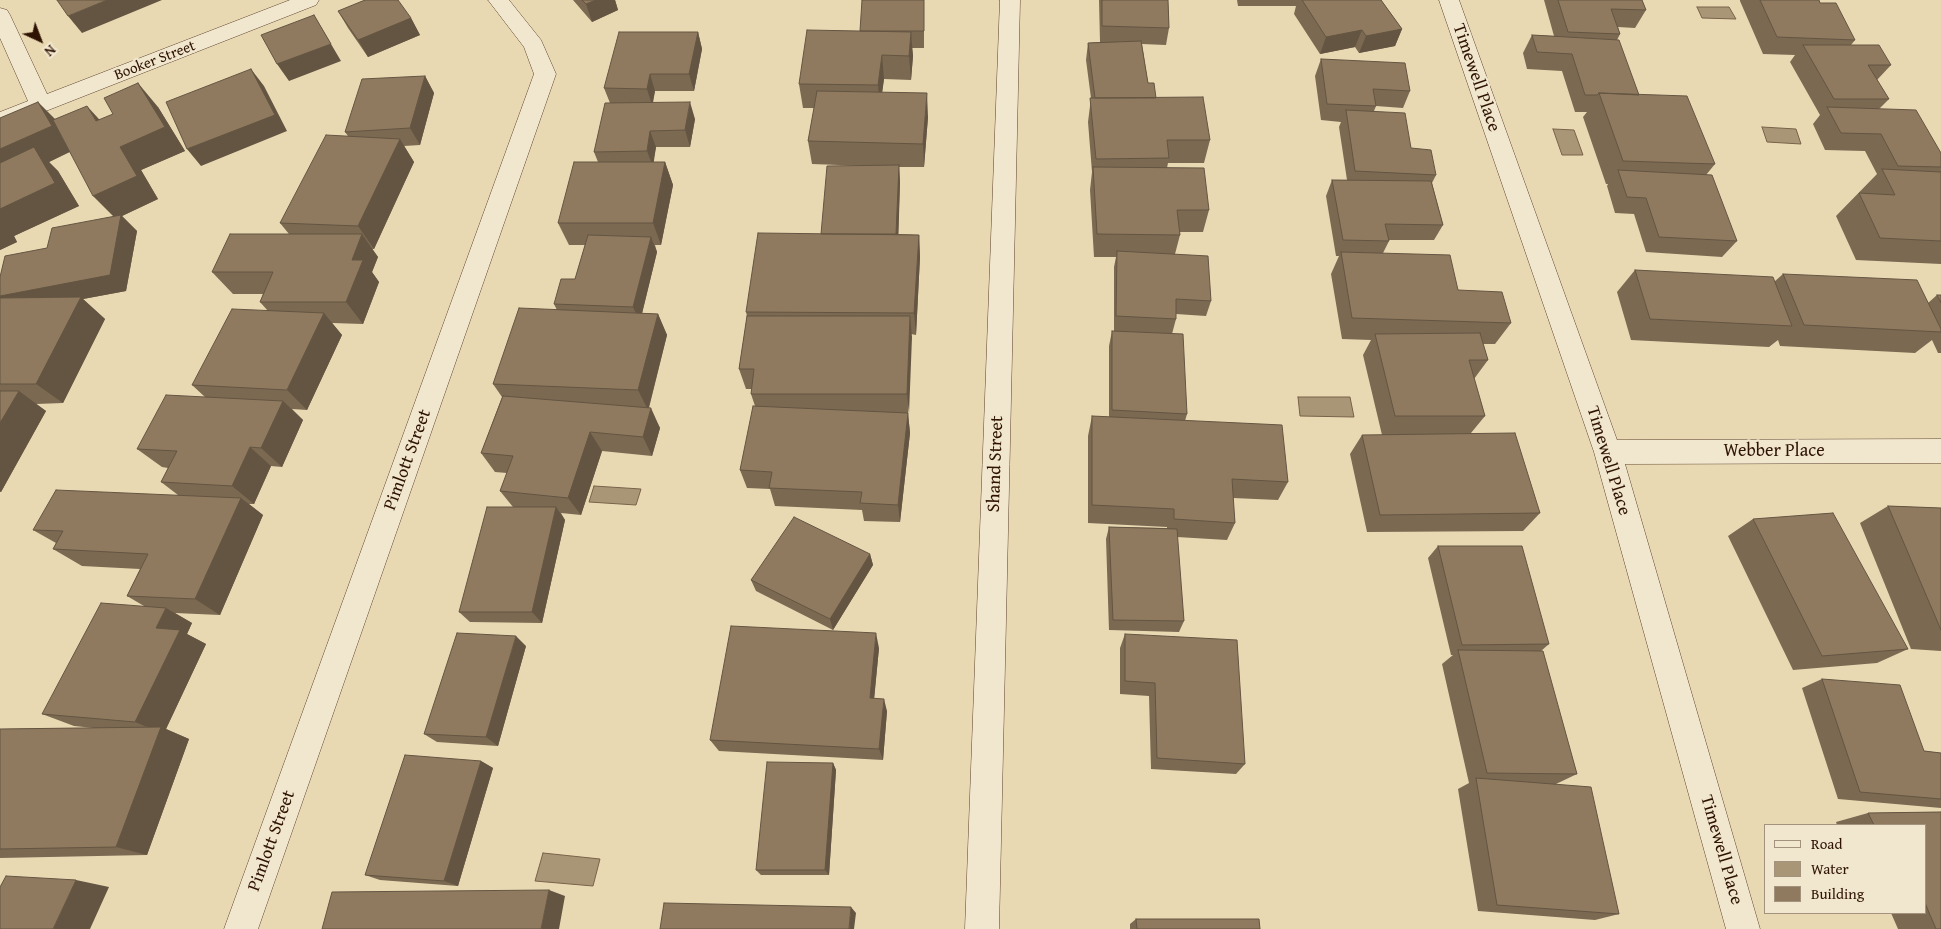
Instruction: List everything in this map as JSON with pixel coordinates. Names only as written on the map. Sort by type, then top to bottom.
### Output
[{"type":"street","name":"Booker Street","points":[[0,122],[309,0]]},
{"type":"street","name":"Pimlott Street","points":[[241,929],[545,74],[534,45],[498,0]]},
{"type":"street","name":"Shand Street","points":[[982,929],[1010,0]]},
{"type":"street","name":"Timewell Place","points":[[1449,0],[1608,452],[1744,929]]},
{"type":"street","points":[[0,15],[41,105]]},
{"type":"street","name":"Webber Place","points":[[1608,452],[1941,451]]},
{"type":"water","points":[[1697,7],[1729,7],[1736,19],[1702,18]]},
{"type":"water","points":[[1762,127],[1796,129],[1801,144],[1767,142]]},
{"type":"water","points":[[1553,129],[1574,130],[1583,155],[1562,155]]},
{"type":"water","points":[[1298,397],[1350,397],[1354,417],[1300,416]]},
{"type":"water","points":[[594,486],[641,489],[636,505],[589,502]]},
{"type":"water","points":[[543,853],[600,859],[593,886],[535,881]]},
{"type":"building","points":[[57,0],[107,0],[68,16]]},
{"type":"building","points":[[365,0],[398,0],[411,18],[358,40],[338,11]]},
{"type":"building","points":[[582,0],[596,0],[586,4]]},
{"type":"building","points":[[862,0],[924,0],[924,31],[860,31]]},
{"type":"building","points":[[1102,0],[1168,0],[1169,28],[1102,26]]},
{"type":"building","points":[[1302,0],[1381,0],[1402,29],[1366,36],[1362,30],[1326,37]]},
{"type":"building","points":[[1558,0],[1642,0],[1646,10],[1611,9],[1620,34],[1568,32]]},
{"type":"building","points":[[1760,0],[1819,0],[1820,3],[1836,3],[1855,40],[1777,37]]},
{"type":"building","points":[[314,15],[331,44],[277,64],[261,35]]},
{"type":"building","points":[[807,30],[911,32],[909,56],[882,55],[878,85],[799,84]]},
{"type":"building","points":[[619,32],[698,32],[689,74],[650,74],[647,89],[604,88]]},
{"type":"building","points":[[1532,35],[1619,40],[1639,95],[1599,93],[1597,95],[1585,95],[1572,54],[1537,52]]},
{"type":"building","points":[[1141,41],[1148,83],[1154,83],[1156,98],[1095,98],[1088,43]]},
{"type":"building","points":[[1803,45],[1879,45],[1891,65],[1868,65],[1889,99],[1834,99]]},
{"type":"building","points":[[1321,59],[1405,63],[1410,91],[1373,89],[1376,106],[1327,104]]},
{"type":"building","points":[[251,69],[275,115],[187,149],[166,102]]},
{"type":"building","points":[[425,76],[410,128],[345,132],[362,79]]},
{"type":"building","points":[[138,83],[165,127],[120,147],[137,176],[93,196],[53,120],[87,106],[96,121],[113,114],[104,98]]},
{"type":"building","points":[[817,91],[927,93],[923,144],[808,141]]},
{"type":"building","points":[[1599,93],[1687,96],[1715,164],[1623,161]]},
{"type":"building","points":[[1203,97],[1210,140],[1167,140],[1169,158],[1096,159],[1090,98]]},
{"type":"building","points":[[38,102],[52,126],[0,149],[0,118]]},
{"type":"building","points":[[690,102],[685,130],[650,131],[647,151],[594,152],[605,103]]},
{"type":"building","points":[[1827,107],[1916,110],[1941,153],[1941,167],[1898,166],[1881,134],[1841,133]]},
{"type":"building","points":[[1346,110],[1405,113],[1411,148],[1431,150],[1436,175],[1355,171]]},
{"type":"building","points":[[326,135],[400,139],[358,226],[280,223]]},
{"type":"building","points":[[34,147],[55,183],[0,209],[0,163]]},
{"type":"building","points":[[574,162],[665,162],[653,223],[558,223]]},
{"type":"building","points":[[899,165],[896,234],[821,234],[827,166]]},
{"type":"building","points":[[1093,167],[1204,168],[1209,210],[1177,210],[1180,235],[1097,234]]},
{"type":"building","points":[[1882,169],[1941,172],[1941,241],[1880,238],[1859,193],[1895,195]]},
{"type":"building","points":[[1618,170],[1712,175],[1737,241],[1659,237],[1646,198],[1627,197]]},
{"type":"building","points":[[1332,180],[1431,181],[1443,225],[1385,224],[1389,241],[1343,240]]},
{"type":"building","points":[[121,215],[110,275],[0,296],[0,277],[5,256],[47,248],[52,228]]},
{"type":"building","points":[[758,233],[919,235],[914,313],[746,312]]},
{"type":"building","points":[[230,234],[362,234],[352,260],[363,260],[346,302],[260,302],[273,272],[212,272]]},
{"type":"building","points":[[588,235],[651,237],[633,307],[554,304],[561,279],[575,279]]},
{"type":"building","points":[[1117,251],[1208,256],[1211,301],[1176,299],[1176,319],[1116,316]]},
{"type":"building","points":[[1341,252],[1450,255],[1458,290],[1502,292],[1511,323],[1352,318]]},
{"type":"building","points":[[1635,270],[1773,277],[1792,326],[1650,319]]},
{"type":"building","points":[[1783,274],[1917,280],[1941,332],[1804,325]]},
{"type":"building","points":[[1937,295],[1941,295],[1941,303]]},
{"type":"building","points":[[81,297],[36,384],[0,384],[0,298]]},
{"type":"building","points":[[519,308],[658,314],[638,390],[493,384]]},
{"type":"building","points":[[232,309],[324,313],[287,390],[192,385]]},
{"type":"building","points":[[747,316],[910,316],[907,394],[751,394],[754,369],[739,369]]},
{"type":"building","points":[[1112,331],[1183,334],[1187,414],[1112,410]]},
{"type":"building","points":[[1480,333],[1488,360],[1469,360],[1485,416],[1395,416],[1375,334]]},
{"type":"building","points":[[0,391],[19,391],[0,423]]},
{"type":"building","points":[[166,395],[283,401],[261,448],[250,447],[232,486],[161,482],[177,451],[137,449]]},
{"type":"building","points":[[503,396],[651,408],[643,437],[590,432],[568,498],[500,491],[513,456],[481,453]]},
{"type":"building","points":[[753,406],[908,413],[898,505],[860,503],[862,492],[769,488],[772,472],[740,470]]},
{"type":"building","points":[[1092,416],[1282,425],[1288,482],[1232,479],[1235,523],[1174,519],[1174,509],[1092,505]]},
{"type":"building","points":[[1515,433],[1540,513],[1380,515],[1362,435]]},
{"type":"building","points":[[56,490],[241,498],[195,599],[127,596],[148,554],[53,549],[63,531],[33,530]]},
{"type":"building","points":[[1888,506],[1941,508],[1941,630]]},
{"type":"building","points":[[487,507],[556,507],[532,612],[459,612]]},
{"type":"building","points":[[1833,513],[1908,649],[1822,656],[1753,519]]},
{"type":"building","points":[[794,517],[870,554],[830,619],[751,580]]},
{"type":"building","points":[[1109,527],[1177,529],[1184,621],[1113,620]]},
{"type":"building","points":[[1438,546],[1522,546],[1549,644],[1462,645]]},
{"type":"building","points":[[101,603],[166,608],[156,628],[180,630],[135,722],[42,714]]},
{"type":"building","points":[[731,626],[876,633],[870,698],[884,699],[879,749],[710,740]]},
{"type":"building","points":[[457,633],[516,636],[486,737],[424,734]]},
{"type":"building","points":[[1125,634],[1237,640],[1245,764],[1157,758],[1155,683],[1125,681]]},
{"type":"building","points":[[1458,650],[1543,651],[1577,774],[1487,773]]},
{"type":"building","points":[[1822,679],[1900,685],[1924,751],[1941,753],[1941,799],[1860,792]]},
{"type":"building","points":[[161,727],[116,847],[0,849],[0,729]]},
{"type":"building","points":[[405,755],[481,761],[444,881],[365,875]]},
{"type":"building","points":[[767,762],[833,763],[825,870],[756,870]]},
{"type":"building","points":[[1476,778],[1591,787],[1619,914],[1497,905]]},
{"type":"building","points":[[1941,812],[1941,929],[1936,929],[1926,905],[1926,824],[1874,824],[1868,813]]},
{"type":"building","points":[[6,876],[76,880],[53,929],[0,929],[0,887]]},
{"type":"building","points":[[549,890],[541,929],[322,929],[332,892]]},
{"type":"building","points":[[664,903],[851,907],[849,929],[660,929]]},
{"type":"building","points":[[1136,919],[1259,919],[1260,929],[1137,929]]}]
